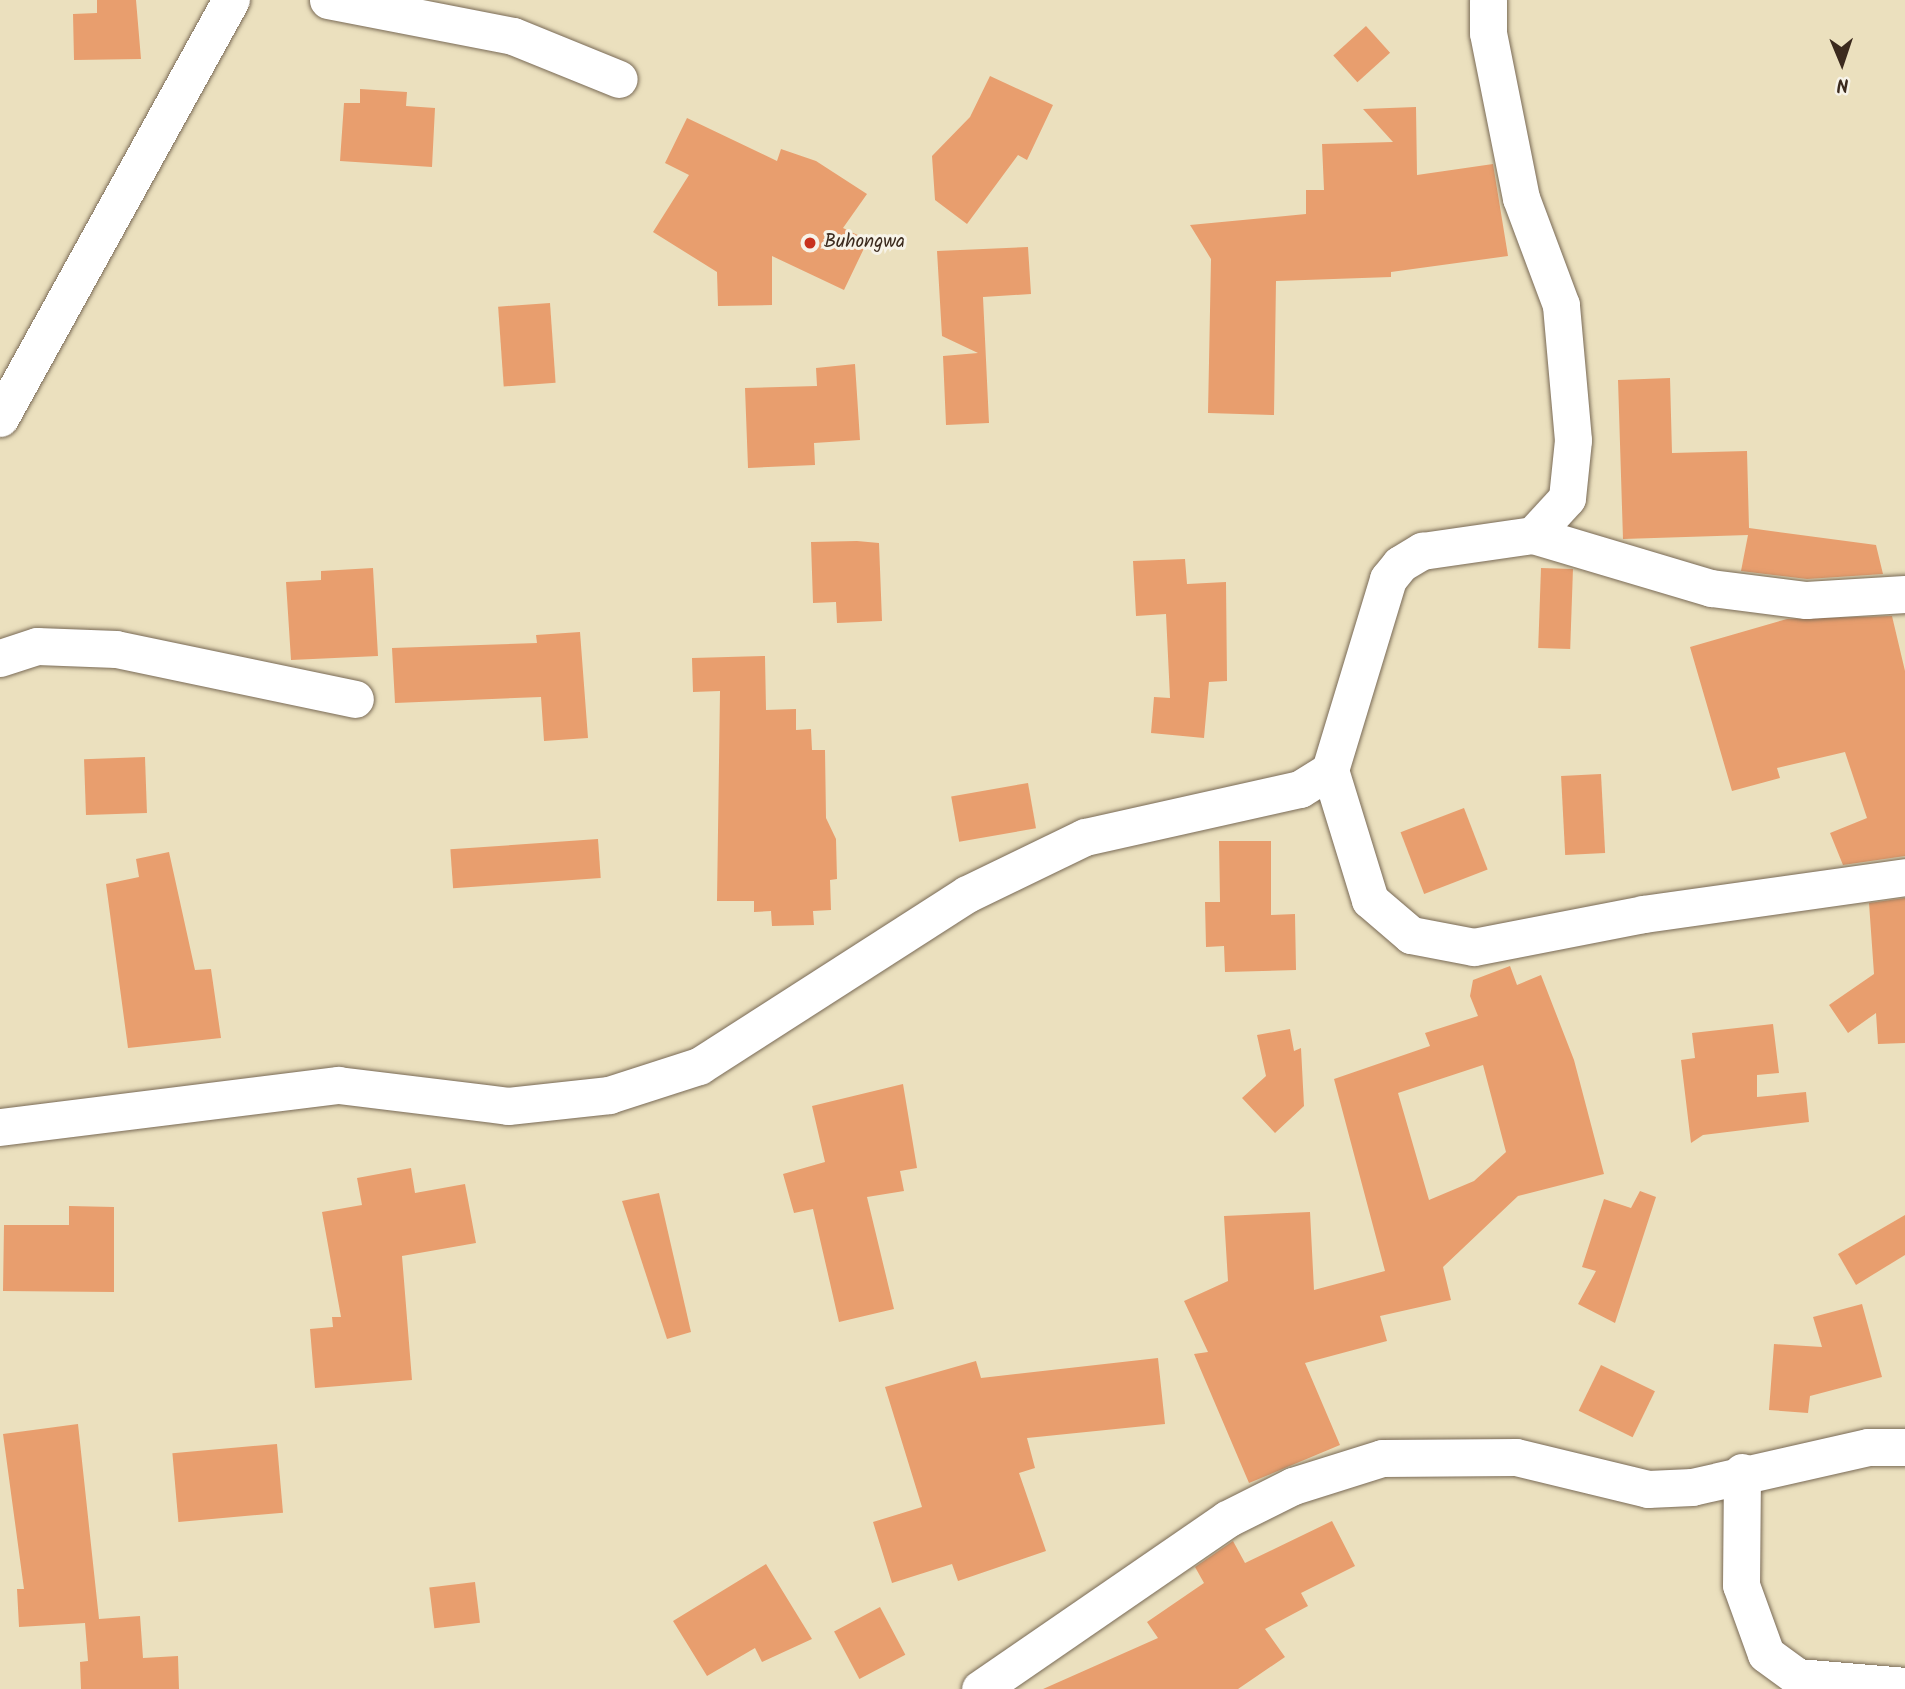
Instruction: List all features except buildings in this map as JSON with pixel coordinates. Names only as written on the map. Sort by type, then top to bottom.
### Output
[{"type":"street","points":[[0,418],[231,0]]},
{"type":"street","points":[[328,0],[513,36],[619,79]]},
{"type":"street","points":[[1488,0],[1489,33],[1521,198],[1561,305],[1569,370],[1573,440],[1567,498],[1533,535]]},
{"type":"street","points":[[1905,594],[1806,600],[1711,588],[1533,535],[1422,551],[1400,564],[1388,579],[1330,770],[1370,900],[1411,935],[1474,947],[1643,914],[1905,877]]},
{"type":"street","points":[[0,658],[37,646],[116,649],[355,699]]},
{"type":"street","points":[[0,1127],[338,1085],[508,1106],[609,1095],[699,1066],[967,894],[1084,837],[1300,789],[1330,770]]},
{"type":"street","points":[[980,1689],[1227,1519],[1293,1486],[1382,1458],[1516,1457],[1648,1489],[1692,1488],[1742,1472],[1868,1447],[1905,1447]]},
{"type":"street","points":[[1742,1472],[1741,1585],[1766,1654],[1798,1677],[1905,1686]]},
{"type":"place","name":"Buhongwa","points":[[810,243]]}]
